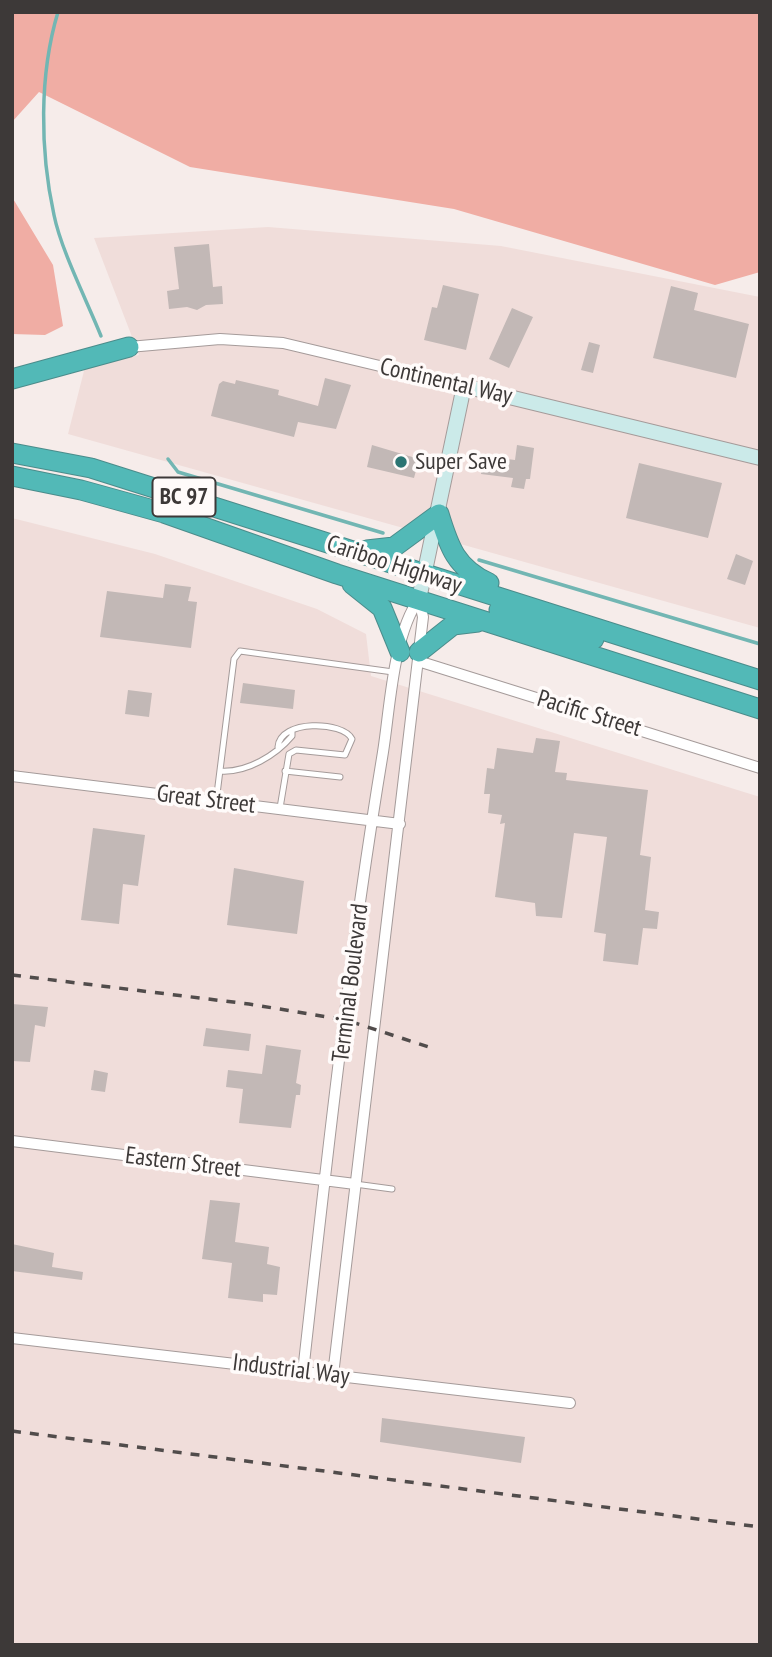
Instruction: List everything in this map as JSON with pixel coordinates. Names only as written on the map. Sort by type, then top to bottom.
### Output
[{"type":"highway","points":[[12,379],[129,347]]},
{"type":"highway","name":"Cariboo Highway","points":[[12,453],[91,468],[760,680]]},
{"type":"highway","name":"Cariboo Highway","points":[[12,476],[81,490],[164,513],[337,573],[760,709]]},
{"type":"highway","points":[[164,513],[178,511],[389,577],[414,579],[426,572]]},
{"type":"highway","points":[[354,550],[394,547],[439,514],[450,550],[468,572],[573,619]]},
{"type":"highway","points":[[337,573],[382,608],[412,655],[453,625],[491,622]]},
{"type":"highway","points":[[419,599],[440,593],[605,643],[678,652]]},
{"type":"street","name":"Continental Way","points":[[129,347],[220,339],[283,344],[760,458]]},
{"type":"street","name":"Terminal Boulevard","points":[[333,1375],[400,824],[412,655],[409,612],[419,599],[426,572],[464,387]]},
{"type":"street","name":"Terminal Boulevard","points":[[303,1371],[372,820],[396,672],[412,655],[423,617],[419,599]]},
{"type":"street","name":"Pacific Street","points":[[412,655],[760,768]]},
{"type":"street","name":"Great Street","points":[[12,776],[400,824]]},
{"type":"street","name":"Eastern Street","points":[[12,1141],[355,1184]]},
{"type":"street","name":"Industrial Way","points":[[12,1338],[570,1403]]},
{"type":"lane","points":[[216,802],[234,659],[240,651],[396,672]]},
{"type":"lane","points":[[220,771],[262,761],[278,747],[279,740],[292,730],[306,725],[342,731],[352,739],[348,752],[340,756],[292,751],[287,758],[280,809]]},
{"type":"lane","points":[[285,771],[340,778]]},
{"type":"lane","points":[[355,1184],[392,1189]]},
{"type":"shaded area","points":[[12,12],[760,12],[760,272],[715,285],[454,209],[190,167],[39,92],[12,122]]},
{"type":"shaded area","points":[[12,197],[53,265],[63,326],[45,335],[12,334]]},
{"type":"shaded area","points":[[268,227],[501,246],[760,297],[760,628],[68,434],[85,367],[139,355],[94,238]]},
{"type":"shaded area","points":[[12,518],[155,554],[317,609],[366,634],[371,676],[760,797],[760,1645],[12,1645]]},
{"type":"building","points":[[209,244],[213,287],[222,286],[223,304],[206,305],[197,310],[187,307],[169,309],[167,291],[179,289],[174,247]]},
{"type":"building","points":[[443,285],[479,294],[466,350],[424,340],[432,307],[437,308]]},
{"type":"building","points":[[671,286],[698,293],[694,310],[749,324],[736,378],[653,358]]},
{"type":"building","points":[[512,308],[533,317],[509,368],[489,359]]},
{"type":"building","points":[[589,342],[600,345],[593,373],[581,370]]},
{"type":"building","points":[[325,378],[351,385],[336,429],[298,422],[294,437],[211,416],[219,384],[223,381],[235,384],[236,380],[279,390],[278,395],[318,406]]},
{"type":"building","points":[[372,445],[419,459],[414,478],[367,467]]},
{"type":"building","points":[[517,445],[534,448],[530,479],[526,479],[524,489],[511,487],[513,478],[481,474],[483,456],[515,460]]},
{"type":"building","points":[[639,463],[722,483],[708,538],[626,518]]},
{"type":"building","points":[[736,554],[753,561],[745,585],[727,579]]},
{"type":"building","points":[[165,584],[191,587],[188,601],[197,602],[191,648],[100,637],[107,591],[163,598]]},
{"type":"building","points":[[243,683],[295,690],[293,709],[240,703]]},
{"type":"building","points":[[128,690],[152,693],[149,717],[125,714]]},
{"type":"building","points":[[536,738],[560,741],[555,772],[567,773],[566,780],[648,790],[640,855],[651,857],[645,910],[659,912],[657,929],[643,928],[638,965],[603,961],[606,934],[594,932],[607,837],[574,833],[562,918],[536,916],[535,903],[495,897],[505,823],[500,824],[502,815],[488,813],[490,794],[484,794],[487,768],[494,769],[497,748],[533,753]]},
{"type":"building","points":[[93,828],[145,835],[138,886],[123,884],[119,924],[81,920]]},
{"type":"building","points":[[234,868],[304,881],[297,934],[227,925]]},
{"type":"building","points":[[12,1004],[48,1007],[45,1027],[35,1025],[30,1062],[12,1061]]},
{"type":"building","points":[[206,1028],[251,1034],[249,1051],[203,1046]]},
{"type":"building","points":[[266,1045],[301,1050],[296,1083],[301,1085],[300,1095],[296,1095],[291,1128],[239,1123],[243,1089],[226,1087],[228,1070],[262,1074]]},
{"type":"building","points":[[94,1070],[108,1073],[105,1092],[91,1090]]},
{"type":"building","points":[[210,1200],[240,1203],[235,1242],[269,1247],[267,1264],[280,1267],[277,1295],[263,1294],[263,1302],[228,1298],[232,1263],[202,1259]]},
{"type":"building","points":[[12,1244],[54,1253],[52,1267],[83,1272],[82,1280],[12,1271]]},
{"type":"building","points":[[382,1418],[525,1437],[521,1463],[380,1442]]},
{"type":"waterway","points":[[58,12],[47,61],[45,87],[44,139],[49,190],[62,244],[101,336]]},
{"type":"waterway","points":[[168,459],[178,472],[383,533]]},
{"type":"waterway","points":[[479,560],[760,644]]},
{"type":"railway","points":[[12,975],[249,1004],[346,1020],[435,1049]]},
{"type":"railway","points":[[12,1431],[760,1527]]},
{"type":"place","name":"Super Save","points":[[401,462]]}]
